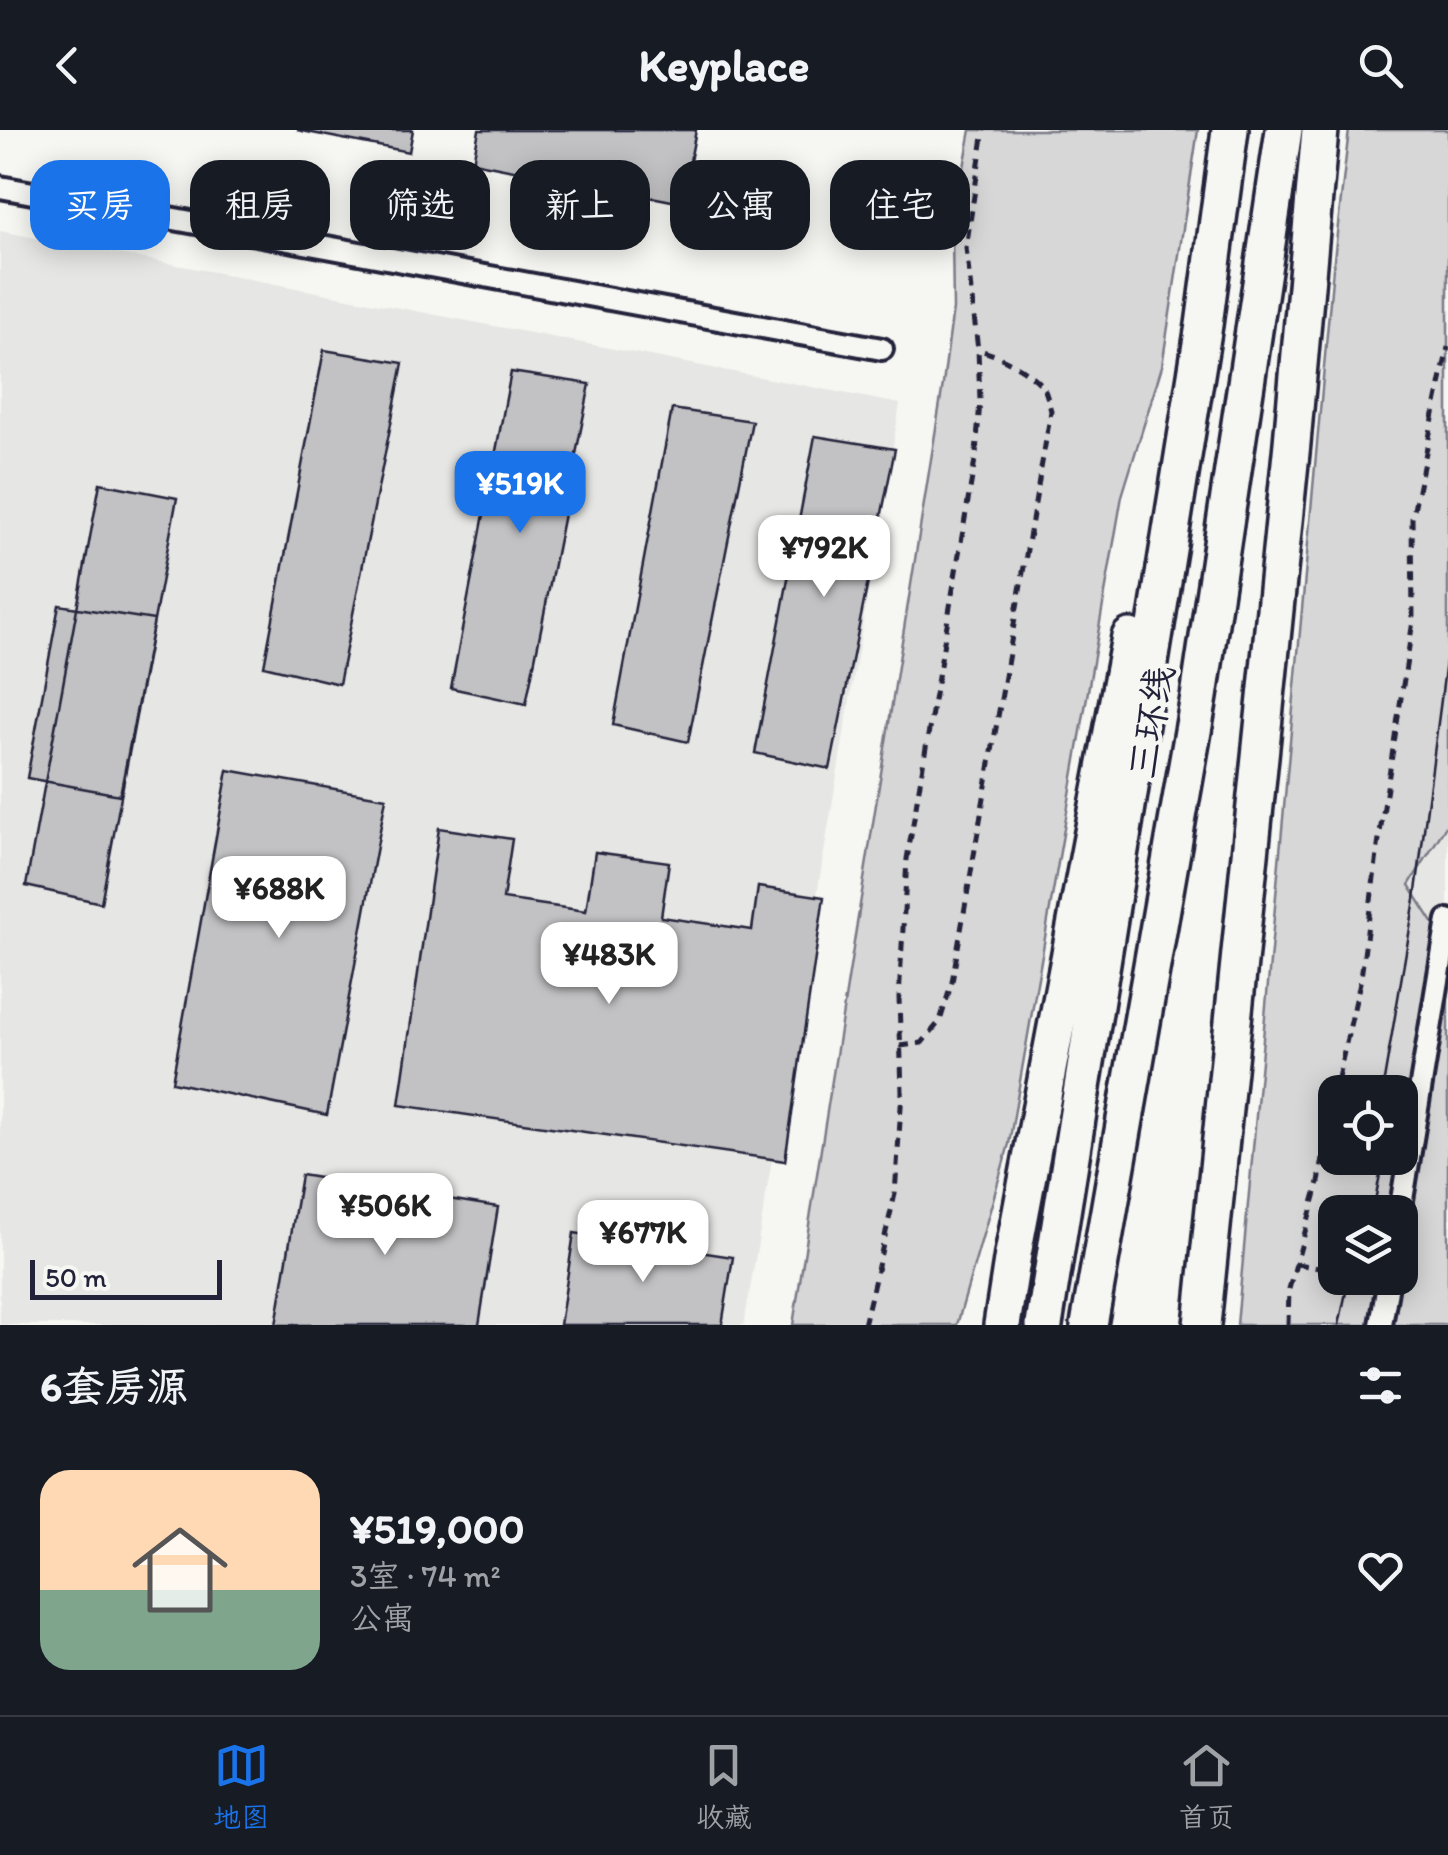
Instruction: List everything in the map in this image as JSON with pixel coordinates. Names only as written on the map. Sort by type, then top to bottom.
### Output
[{"type":"highway","name":"三环线","points":[[1044,1325],[1204,324],[1230,130]]},
{"type":"highway","name":"三环线","points":[[1091,1316],[1199,697],[1284,130]]},
{"type":"highway","points":[[1202,1325],[1320,130]]},
{"type":"highway","points":[[1002,1325],[1156,493],[1204,324]]},
{"type":"highway","points":[[980,1325],[1030,1162]]},
{"type":"street","points":[[0,187],[882,350]]},
{"type":"street","points":[[1403,1195],[1448,920]]},
{"type":"street","points":[[1381,1325],[1386,1295]]},
{"type":"path","points":[[864,1325],[894,1194],[902,1092],[900,998],[907,859],[976,454],[978,350],[966,248],[984,130]]},
{"type":"path","points":[[1288,1325],[1289,1289],[1319,1182],[1361,978],[1412,621],[1412,519],[1448,347]]},
{"type":"path","points":[[900,1046],[922,1043],[940,1021],[952,982],[1051,411],[1044,388],[1019,368],[978,350]]},
{"type":"path","points":[[1296,1264],[1318,1268]]},
{"type":"shaded area","points":[[971,130],[1198,130],[1162,366],[1122,496],[1009,1144],[957,1325],[793,1325],[943,384],[953,309],[952,250],[970,250],[970,160],[965,160]]},
{"type":"shaded area","points":[[1349,130],[1448,130],[1448,823],[1409,885],[1448,946],[1448,1325],[1237,1325],[1333,268]]},
{"type":"shaded area","points":[[0,231],[30,237],[30,250],[99,250],[900,404],[744,1325],[0,1325]]},
{"type":"shaded area","points":[[1448,823],[1448,946],[1409,885]]},
{"type":"building","points":[[297,130],[413,130],[409,152]]},
{"type":"building","points":[[479,130],[696,130],[690,160],[670,160],[670,201],[650,197],[650,160],[510,160],[510,169],[490,165],[490,160],[473,160]]},
{"type":"building","points":[[324,350],[403,363],[339,684],[264,666]]},
{"type":"building","points":[[511,372],[590,384],[526,704],[451,688]]},
{"type":"building","points":[[672,409],[752,421],[688,742],[613,725]]},
{"type":"building","points":[[815,436],[895,449],[830,769],[755,753]]},
{"type":"building","points":[[100,483],[177,498],[101,903],[26,886]]},
{"type":"building","points":[[59,605],[154,620],[120,795],[27,778]]},
{"type":"building","points":[[228,770],[386,798],[327,1115],[172,1082]]},
{"type":"building","points":[[439,828],[512,839],[503,899],[586,911],[595,852],[669,862],[661,917],[752,930],[758,887],[824,897],[785,1161],[399,1105]]},
{"type":"building","points":[[301,1175],[498,1207],[479,1325],[276,1325]]},
{"type":"building","points":[[574,1233],[733,1257],[722,1325],[560,1325]]},
{"type":"tram line","points":[[1385,1075],[1415,899],[1448,646]]},
{"type":"tram line","points":[[1376,1195],[1380,1175]]},
{"type":"tram line","points":[[1339,1325],[1345,1295]]}]
